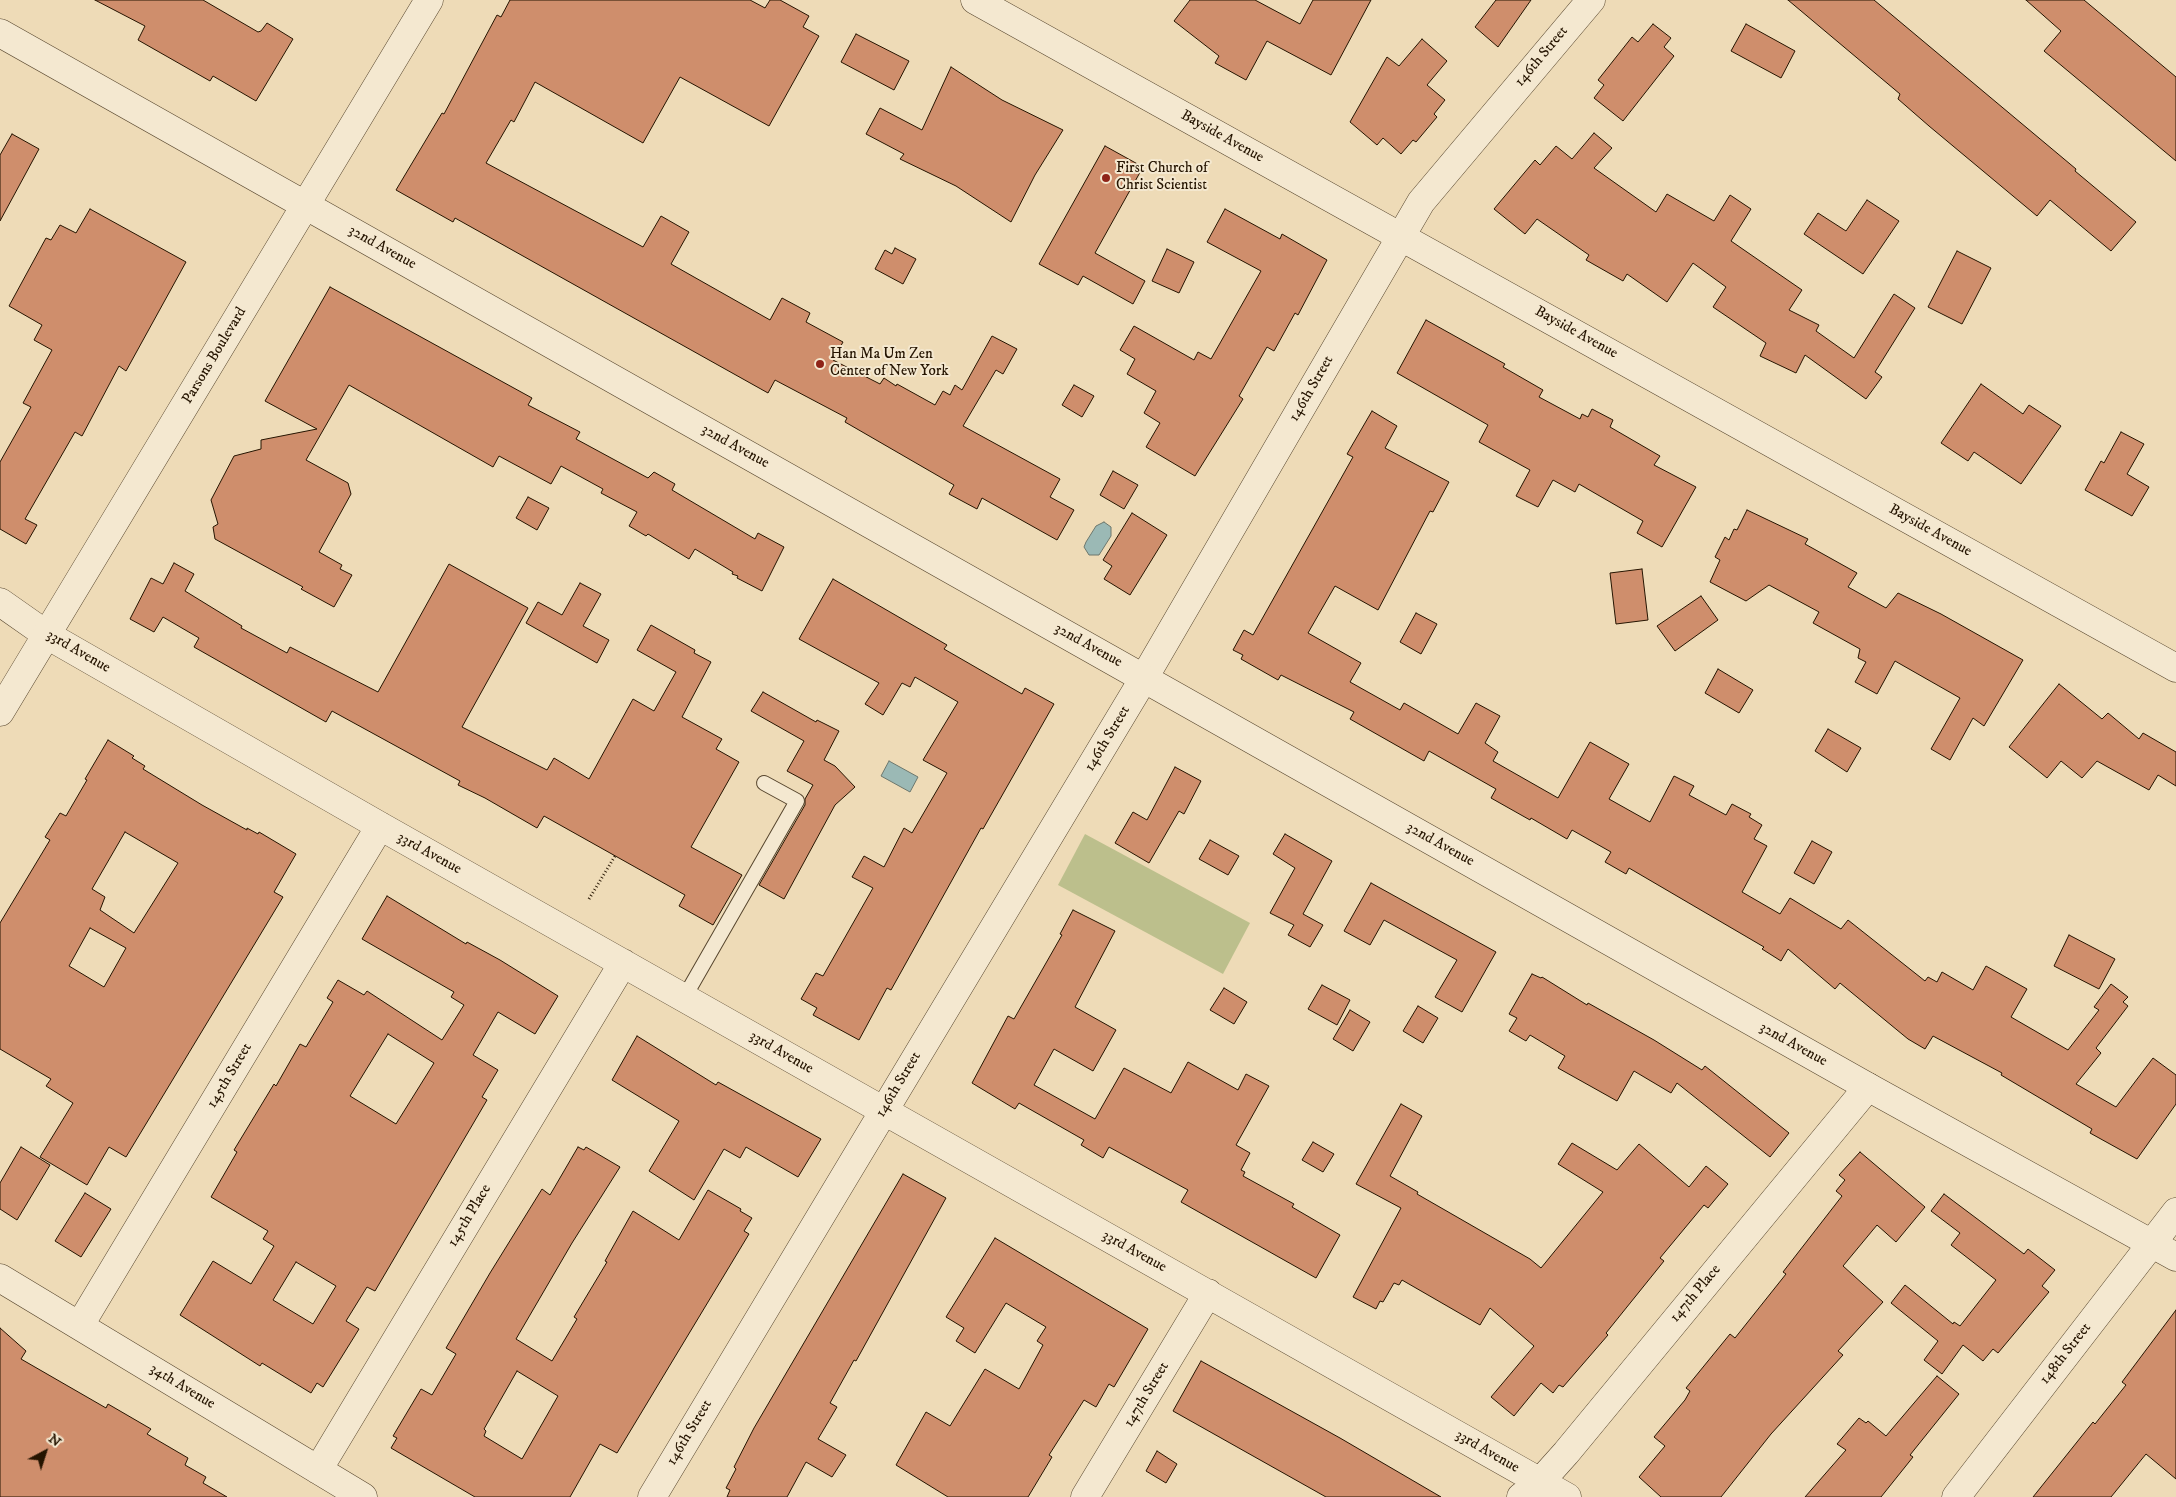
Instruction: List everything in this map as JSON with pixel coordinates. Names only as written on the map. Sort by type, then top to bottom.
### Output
[{"type":"street","name":"Parsons Boulevard","points":[[0,712],[429,0]]},
{"type":"street","name":"Bayside Avenue","points":[[975,0],[2176,668]]},
{"type":"street","name":"146th Street","points":[[652,1497],[1144,678],[1421,202],[1590,0]]},
{"type":"street","name":"32nd Avenue","points":[[0,33],[1868,1087],[2176,1257]]},
{"type":"street","name":"33rd Avenue","points":[[0,602],[47,634],[380,826],[1208,1293],[1531,1490],[1567,1497]]},
{"type":"street","name":"145th Street","points":[[80,1325],[380,826]]},
{"type":"street","name":"145th Place","points":[[318,1470],[623,963]]},
{"type":"street","name":"147th Place","points":[[1531,1490],[1868,1087]]},
{"type":"street","name":"148th Street","points":[[1956,1497],[2176,1212]]},
{"type":"street","name":"34th Avenue","points":[[0,1278],[363,1497]]},
{"type":"street","name":"147th Street","points":[[1085,1497],[1208,1293]]},
{"type":"lane","points":[[684,998],[797,801],[764,783]]},
{"type":"path","points":[[589,899],[615,856]]},
{"type":"green space","points":[[1085,834],[1250,923],[1223,974],[1058,885]]},
{"type":"water","points":[[1104,522],[1111,527],[1111,536],[1099,555],[1089,555],[1084,547],[1086,542],[1096,526]]},
{"type":"water","points":[[889,761],[918,777],[910,792],[881,776]]},
{"type":"building","points":[[95,0],[203,0],[258,32],[267,23],[293,39],[256,101],[213,76],[210,81],[138,40],[145,26]]},
{"type":"building","points":[[510,0],[750,0],[765,8],[770,0],[780,0],[809,16],[803,27],[819,36],[769,126],[680,77],[643,143],[535,82],[514,122],[511,120],[486,163],[643,247],[661,216],[689,232],[671,264],[770,320],[782,298],[810,313],[806,322],[843,342],[833,360],[880,384],[884,378],[935,405],[943,391],[950,395],[955,385],[962,390],[992,336],[1017,349],[1003,374],[996,370],[963,426],[1060,479],[1050,497],[1074,510],[1057,540],[982,498],[977,509],[949,494],[954,485],[845,422],[847,418],[775,380],[768,393],[455,218],[453,222],[396,190],[442,113],[444,114],[497,15],[501,17]]},
{"type":"building","points":[[1190,0],[1255,0],[1300,24],[1313,0],[1371,0],[1331,75],[1267,41],[1246,80],[1215,63],[1219,56],[1174,21]]},
{"type":"building","points":[[1496,0],[1531,0],[1498,47],[1475,27]]},
{"type":"building","points":[[1788,0],[1874,0],[2076,169],[2075,171],[2136,222],[2111,251],[2050,200],[2037,216],[1929,126],[1898,99],[1900,94]]},
{"type":"building","points":[[2026,0],[2084,0],[2176,77],[2176,161],[2044,51],[2061,31]]},
{"type":"building","points":[[1653,24],[1671,38],[1664,47],[1674,56],[1623,121],[1594,98],[1604,85],[1598,80],[1632,37],[1638,42]]},
{"type":"building","points":[[1746,24],[1795,51],[1781,78],[1731,51]]},
{"type":"building","points":[[856,34],[909,61],[894,90],[841,62]]},
{"type":"building","points":[[1422,39],[1447,61],[1427,85],[1445,100],[1434,114],[1437,117],[1416,142],[1413,140],[1401,154],[1383,138],[1377,145],[1350,122],[1387,57],[1399,66]]},
{"type":"building","points":[[951,67],[1002,100],[1063,130],[1035,175],[1011,222],[956,186],[900,159],[904,154],[866,134],[880,108],[922,130]]},
{"type":"building","points":[[1594,133],[1612,148],[1594,168],[1656,212],[1667,194],[1714,221],[1730,195],[1751,209],[1731,241],[1802,290],[1789,310],[1819,325],[1816,331],[1854,358],[1894,294],[1915,308],[1875,372],[1882,377],[1866,399],[1805,355],[1796,373],[1760,356],[1766,343],[1713,307],[1726,287],[1693,263],[1667,302],[1627,274],[1623,281],[1586,260],[1589,255],[1537,219],[1525,234],[1494,209],[1535,160],[1540,165],[1556,146],[1572,159]]},
{"type":"building","points":[[12,134],[39,149],[0,221],[0,155]]},
{"type":"building","points":[[1105,146],[1143,167],[1095,253],[1145,281],[1133,304],[1083,276],[1078,285],[1039,264]]},
{"type":"building","points":[[1867,200],[1899,221],[1863,274],[1804,234],[1818,213],[1846,231]]},
{"type":"building","points":[[90,209],[186,262],[126,371],[119,366],[82,436],[75,432],[25,519],[37,525],[26,544],[0,529],[0,462],[31,407],[23,403],[52,350],[34,340],[42,325],[9,306],[46,238],[51,240],[60,225],[76,233]]},
{"type":"building","points":[[1225,209],[1280,239],[1282,234],[1327,260],[1298,315],[1295,313],[1274,351],[1267,347],[1239,396],[1243,399],[1195,476],[1146,447],[1160,423],[1144,413],[1156,391],[1127,374],[1135,359],[1120,350],[1134,326],[1194,360],[1198,352],[1211,359],[1261,271],[1207,242]]},
{"type":"building","points":[[895,248],[916,259],[903,284],[875,269],[885,250],[892,254]]},
{"type":"building","points":[[1167,249],[1194,262],[1179,293],[1152,281]]},
{"type":"building","points":[[1957,251],[1991,268],[1962,324],[1928,307]]},
{"type":"building","points":[[330,287],[532,398],[528,405],[580,432],[576,439],[648,478],[654,472],[675,484],[672,490],[755,539],[758,533],[784,547],[762,591],[737,578],[738,576],[732,574],[733,572],[695,549],[689,559],[648,534],[646,536],[629,526],[637,512],[601,493],[603,489],[561,466],[551,484],[499,456],[493,467],[349,385],[306,460],[348,483],[351,494],[319,552],[342,565],[340,569],[352,575],[334,607],[301,589],[303,587],[215,539],[213,527],[218,524],[211,500],[234,456],[261,449],[261,440],[317,429],[265,401]]},
{"type":"building","points":[[1426,320],[1505,364],[1503,367],[1543,390],[1539,397],[1580,419],[1582,414],[1588,417],[1592,409],[1613,420],[1610,427],[1660,456],[1654,465],[1696,487],[1662,547],[1637,533],[1643,521],[1579,484],[1575,492],[1553,480],[1538,507],[1516,496],[1530,470],[1479,442],[1488,425],[1397,373]]},
{"type":"building","points":[[1981,384],[2023,414],[2029,405],[2061,426],[2021,484],[1974,452],[1968,461],[1941,443]]},
{"type":"building","points":[[1074,385],[1094,396],[1082,417],[1062,405]]},
{"type":"building","points":[[1372,411],[1397,426],[1385,448],[1449,482],[1433,512],[1430,511],[1378,610],[1335,586],[1308,633],[1361,663],[1350,682],[1400,710],[1404,703],[1458,734],[1476,703],[1500,716],[1485,743],[1498,752],[1493,761],[1558,798],[1590,742],[1629,764],[1609,799],[1650,822],[1674,776],[1694,786],[1689,795],[1726,815],[1732,804],[1751,814],[1749,817],[1762,825],[1754,839],[1767,846],[1742,892],[1780,914],[1790,898],[1841,929],[1848,920],[1925,981],[1928,977],[1937,982],[1942,972],[1973,990],[1986,966],[2027,989],[2011,1017],[2068,1050],[2099,1010],[2094,1007],[2111,984],[2128,997],[2123,1002],[2128,1006],[2096,1048],[2101,1053],[2076,1084],[2116,1107],[2153,1058],[2176,1075],[2176,1104],[2137,1159],[2090,1133],[2092,1129],[2001,1075],[2002,1073],[1933,1036],[1925,1049],[1908,1039],[1840,983],[1835,989],[1788,949],[1781,961],[1762,949],[1764,947],[1629,868],[1626,874],[1605,862],[1611,852],[1572,830],[1567,839],[1531,818],[1530,820],[1491,798],[1496,789],[1429,751],[1424,761],[1350,719],[1354,712],[1281,675],[1278,680],[1241,659],[1243,655],[1233,650],[1244,630],[1253,635],[1353,457],[1347,454]]},
{"type":"building","points":[[2121,432],[2144,444],[2127,474],[2149,487],[2132,516],[2085,490],[2101,461],[2104,463]]},
{"type":"building","points":[[1113,471],[1138,485],[1124,509],[1100,495]]},
{"type":"building","points":[[528,497],[549,508],[537,530],[516,518]]},
{"type":"building","points":[[1747,510],[1808,539],[1805,544],[1857,573],[1848,587],[1886,608],[1898,593],[1941,614],[2023,660],[1984,726],[1973,718],[1950,760],[1931,749],[1960,698],[1895,661],[1877,694],[1855,682],[1866,662],[1858,658],[1860,649],[1813,623],[1819,612],[1769,585],[1746,601],[1710,582],[1720,560],[1715,557],[1725,537],[1729,540],[1734,529],[1737,530]]},
{"type":"building","points":[[1132,513],[1167,535],[1130,595],[1104,579],[1112,566],[1103,560]]},
{"type":"building","points":[[174,563],[194,574],[185,591],[242,626],[241,628],[287,653],[290,647],[378,692],[449,564],[528,608],[462,727],[547,770],[554,758],[589,779],[633,699],[654,711],[676,672],[637,650],[651,625],[695,650],[694,653],[711,662],[682,717],[722,739],[716,749],[739,762],[691,847],[742,875],[713,925],[679,906],[685,895],[544,816],[537,828],[458,785],[460,781],[332,711],[326,722],[194,647],[199,638],[163,617],[154,632],[130,619],[151,578],[163,584]]},
{"type":"building","points":[[1642,569],[1648,620],[1616,624],[1610,573]]},
{"type":"building","points":[[833,579],[947,645],[944,649],[1022,694],[1025,688],[1054,704],[983,829],[981,828],[891,990],[887,988],[859,1040],[813,1015],[817,1008],[801,999],[816,973],[823,976],[873,888],[852,877],[864,856],[884,867],[904,828],[912,833],[947,773],[923,760],[958,702],[915,677],[910,687],[902,683],[883,715],[865,704],[879,683],[799,639]]},
{"type":"building","points":[[580,583],[601,594],[583,626],[609,640],[597,663],[526,623],[538,602],[562,615]]},
{"type":"building","points":[[1701,596],[1718,620],[1675,651],[1657,626]]},
{"type":"building","points":[[1416,613],[1437,624],[1421,654],[1400,642]]},
{"type":"building","points":[[1718,669],[1753,690],[1739,713],[1705,693]]},
{"type":"building","points":[[2059,684],[2102,719],[2108,713],[2139,739],[2143,733],[2176,752],[2176,786],[2158,775],[2149,790],[2097,761],[2082,778],[2061,761],[2047,778],[2009,747]]},
{"type":"building","points":[[763,692],[816,722],[817,720],[839,731],[824,760],[835,766],[855,787],[835,805],[784,899],[759,885],[805,805],[805,799],[813,785],[787,771],[804,741],[751,711]]},
{"type":"building","points":[[1828,729],[1861,748],[1847,772],[1815,751]]},
{"type":"building","points":[[108,740],[134,756],[132,758],[145,766],[143,769],[202,805],[247,830],[247,828],[258,834],[259,832],[296,854],[274,892],[283,897],[126,1157],[109,1147],[87,1185],[40,1157],[73,1103],[46,1086],[51,1079],[0,1049],[0,923],[50,840],[45,837],[60,813],[66,816],[87,780],[85,779]],"holes":[[[125,832],[178,863],[134,933],[100,910],[105,897],[92,889]],[[90,928],[126,948],[104,987],[69,966]]]},
{"type":"building","points":[[1175,767],[1201,781],[1184,814],[1179,811],[1149,863],[1115,843],[1133,812],[1147,820]]},
{"type":"building","points":[[1285,834],[1332,861],[1303,914],[1323,925],[1310,947],[1288,935],[1294,925],[1270,913],[1295,868],[1273,854]]},
{"type":"building","points":[[1210,840],[1239,856],[1228,875],[1199,859]]},
{"type":"building","points":[[1812,841],[1832,852],[1814,884],[1794,873]]},
{"type":"building","points":[[1371,883],[1496,952],[1462,1012],[1435,997],[1457,960],[1384,920],[1370,945],[1344,931]]},
{"type":"building","points":[[387,896],[466,944],[467,942],[500,960],[558,996],[535,1034],[498,1012],[473,1055],[498,1070],[482,1097],[487,1100],[375,1291],[367,1287],[346,1321],[359,1329],[323,1387],[317,1383],[311,1393],[262,1363],[260,1366],[180,1315],[213,1261],[251,1284],[274,1246],[263,1239],[268,1231],[211,1197],[237,1152],[234,1150],[274,1084],[276,1086],[300,1044],[306,1047],[333,1002],[327,998],[338,980],[364,995],[367,991],[442,1040],[464,1005],[451,997],[454,992],[362,939]],"holes":[[[388,1034],[434,1063],[396,1124],[350,1096]],[[296,1262],[336,1286],[313,1324],[273,1300]]]},
{"type":"building","points":[[1073,910],[1115,931],[1075,1007],[1116,1030],[1093,1071],[1054,1049],[1034,1085],[1095,1119],[1124,1068],[1171,1093],[1188,1062],[1238,1090],[1246,1074],[1269,1086],[1236,1145],[1250,1153],[1241,1170],[1245,1172],[1243,1176],[1294,1204],[1292,1207],[1340,1235],[1316,1278],[1181,1202],[1188,1190],[1109,1147],[1103,1158],[1081,1145],[1084,1140],[1019,1103],[1015,1109],[972,1083],[1008,1016],[1014,1019],[1062,935],[1060,934]]},
{"type":"building","points":[[2069,935],[2115,959],[2099,989],[2054,966]]},
{"type":"building","points":[[1532,974],[1542,977],[1587,1005],[1588,1003],[1654,1040],[1702,1070],[1705,1066],[1789,1133],[1770,1157],[1677,1083],[1671,1093],[1634,1071],[1617,1101],[1558,1068],[1565,1056],[1530,1035],[1526,1041],[1509,1031],[1517,1018],[1509,1014]]},
{"type":"building","points":[[1322,985],[1350,1000],[1337,1025],[1308,1009]]},
{"type":"building","points":[[1224,988],[1247,1002],[1234,1024],[1210,1010]]},
{"type":"building","points":[[1418,1006],[1438,1018],[1423,1043],[1403,1031]]},
{"type":"building","points":[[1350,1010],[1370,1022],[1353,1051],[1333,1039]]},
{"type":"building","points":[[637,1036],[716,1085],[718,1082],[821,1139],[798,1177],[746,1147],[740,1158],[724,1149],[694,1200],[649,1171],[679,1121],[612,1080]]},
{"type":"building","points":[[1401,1104],[1422,1116],[1390,1176],[1418,1192],[1417,1194],[1530,1259],[1541,1268],[1603,1192],[1558,1164],[1572,1143],[1617,1170],[1639,1144],[1689,1187],[1706,1166],[1728,1184],[1708,1208],[1704,1205],[1660,1258],[1664,1261],[1606,1333],[1608,1335],[1563,1387],[1559,1385],[1553,1393],[1541,1383],[1514,1416],[1491,1397],[1534,1346],[1490,1308],[1480,1325],[1402,1280],[1399,1285],[1394,1283],[1383,1302],[1380,1301],[1376,1309],[1353,1297],[1401,1208],[1356,1184]]},
{"type":"building","points":[[1313,1142],[1334,1154],[1323,1172],[1302,1160]]},
{"type":"building","points":[[21,1147],[50,1165],[17,1220],[0,1209],[0,1183]]},
{"type":"building","points":[[578,1147],[584,1150],[586,1147],[620,1167],[572,1243],[516,1339],[552,1361],[577,1319],[574,1317],[607,1262],[605,1261],[633,1211],[679,1240],[708,1190],[741,1209],[740,1211],[752,1218],[744,1231],[749,1234],[617,1453],[600,1444],[570,1497],[475,1497],[391,1448],[397,1438],[393,1436],[421,1389],[432,1395],[456,1354],[446,1348],[490,1273],[542,1189],[550,1195]],"holes":[[[517,1371],[558,1396],[522,1459],[484,1436],[486,1431],[484,1429]]]},
{"type":"building","points":[[1860,1152],[1925,1207],[1896,1242],[1877,1225],[1843,1266],[1883,1302],[1838,1351],[1843,1355],[1771,1434],[1721,1497],[1661,1497],[1639,1477],[1665,1446],[1654,1437],[1685,1400],[1690,1391],[1686,1388],[1730,1334],[1735,1338],[1786,1274],[1783,1272],[1842,1196],[1836,1191],[1845,1180],[1839,1175]]},
{"type":"building","points":[[903,1174],[946,1198],[856,1361],[854,1360],[830,1403],[837,1407],[818,1439],[846,1455],[832,1477],[806,1462],[787,1497],[727,1497],[730,1490],[726,1488],[736,1469],[734,1467],[754,1428]]},
{"type":"building","points":[[85,1193],[111,1209],[81,1257],[55,1241]]},
{"type":"building","points":[[1944,1194],[2024,1254],[2028,1249],[2055,1270],[2042,1286],[2049,1292],[1998,1353],[1993,1349],[1983,1361],[1963,1345],[1942,1374],[1924,1360],[1938,1341],[1891,1303],[1905,1285],[1953,1324],[1954,1322],[1960,1326],[1996,1280],[1951,1245],[1960,1233],[1931,1211]]},
{"type":"building","points":[[995,1238],[1148,1329],[1114,1387],[1109,1384],[1096,1407],[1084,1400],[1049,1455],[1052,1457],[1028,1497],[948,1497],[896,1465],[926,1412],[950,1426],[985,1369],[1019,1389],[1043,1345],[1037,1341],[1046,1327],[1006,1303],[975,1353],[956,1341],[964,1328],[946,1317]]},
{"type":"building","points":[[2176,1310],[2176,1479],[2146,1454],[2111,1497],[2033,1497],[2093,1422],[2095,1424],[2126,1385],[2122,1382]]},
{"type":"building","points":[[0,1328],[26,1351],[21,1359],[106,1408],[108,1404],[151,1429],[147,1434],[188,1458],[185,1465],[206,1477],[203,1483],[227,1497],[0,1497]]},
{"type":"building","points":[[1201,1361],[1340,1438],[1441,1497],[1326,1497],[1173,1411]]},
{"type":"building","points":[[1937,1376],[1959,1394],[1910,1455],[1913,1457],[1881,1497],[1805,1497],[1846,1450],[1837,1444],[1859,1418],[1866,1423],[1868,1421],[1886,1436]]},
{"type":"building","points":[[1157,1451],[1177,1464],[1166,1483],[1146,1471]]},
{"type":"place","name":"First Church of Christ Scientist","points":[[1106,178]]},
{"type":"place","name":"Han Ma Um Zen Center of New York","points":[[820,364]]}]
